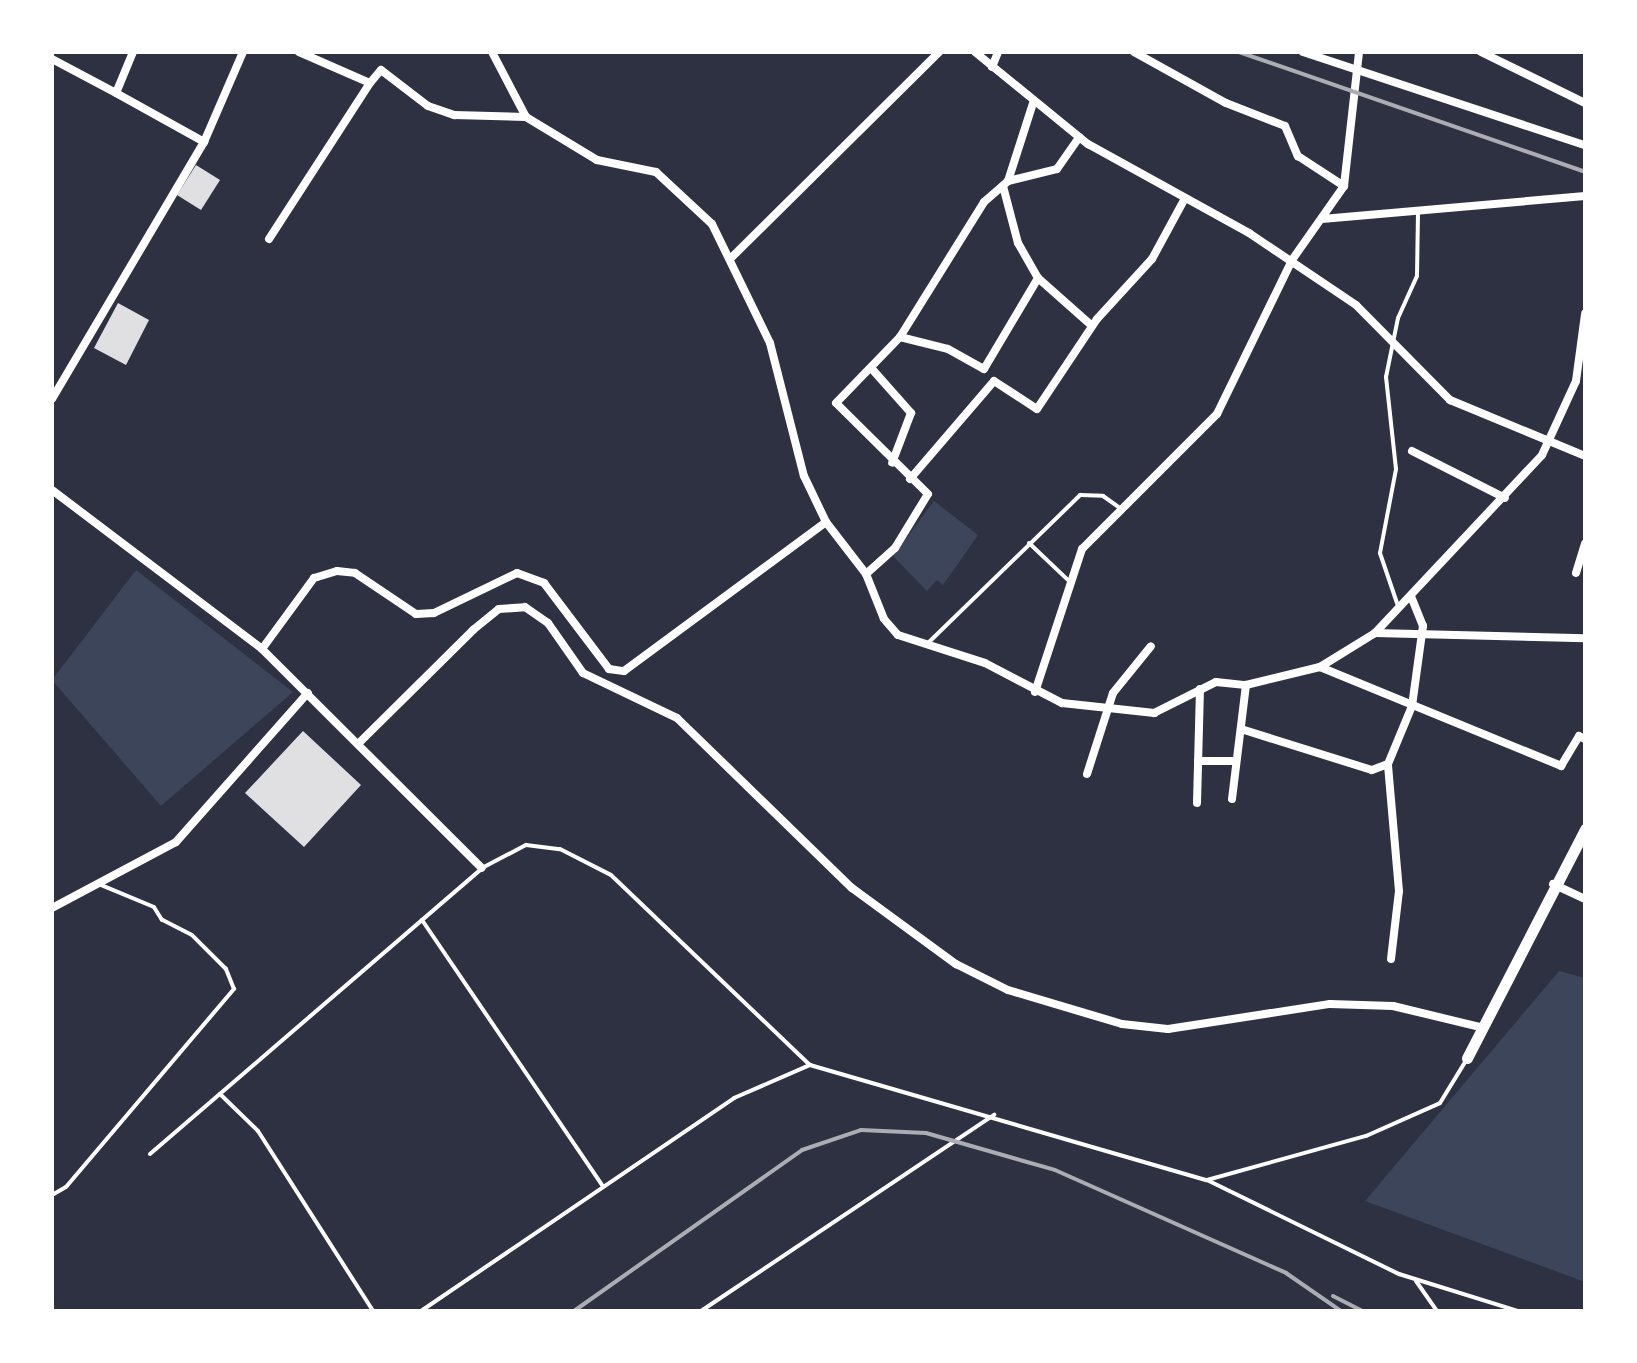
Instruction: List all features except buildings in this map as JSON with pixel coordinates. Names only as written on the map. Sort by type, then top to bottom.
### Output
[{"type":"street","points":[[116,93],[133,52]]},
{"type":"street","points":[[52,399],[204,142],[243,52]]},
{"type":"street","points":[[299,52],[370,83]]},
{"type":"street","points":[[492,52],[526,117]]},
{"type":"street","points":[[731,258],[939,52]]},
{"type":"street","points":[[975,52],[1033,103],[1079,137],[1292,260],[1393,340],[1450,400],[1585,456]]},
{"type":"street","points":[[992,67],[998,52]]},
{"type":"street","points":[[1134,52],[1226,103],[1285,126],[1298,156],[1344,186]]},
{"type":"street","points":[[1303,52],[1585,145]]},
{"type":"street","points":[[1035,692],[1082,549],[1217,414],[1292,260],[1344,186],[1352,158],[1354,70],[1359,52]]},
{"type":"street","points":[[1481,52],[1585,103]]},
{"type":"street","points":[[52,59],[204,142]]},
{"type":"street","points":[[269,239],[381,70],[428,106],[454,115],[526,117],[597,160],[656,172],[712,224],[731,258],[770,343],[804,476],[826,522],[866,574],[884,619],[898,635],[985,663],[1035,692],[1062,703],[1154,713],[1216,682],[1246,685],[1320,667],[1375,633],[1505,498],[1548,443],[1576,381],[1585,314]]},
{"type":"street","points":[[1033,103],[1005,184],[1018,243],[1038,278],[1092,326]]},
{"type":"street","points":[[866,574],[919,514],[928,494],[892,463],[836,403],[900,337],[984,202],[1005,184],[1057,169],[1079,137]]},
{"type":"street","points":[[1322,219],[1418,214],[1585,196]]},
{"type":"street","points":[[910,479],[994,381],[1037,409],[1092,326],[1152,259],[1184,200]]},
{"type":"street","points":[[900,337],[948,349],[984,369],[1038,278]]},
{"type":"street","points":[[872,369],[911,413],[892,463]]},
{"type":"street","points":[[1412,451],[1505,498]]},
{"type":"street","points":[[52,490],[262,649],[361,741],[482,868]]},
{"type":"street","points":[[262,649],[314,578],[337,571],[355,573],[416,614],[527,574],[544,583],[562,613],[609,669],[624,671],[826,522]]},
{"type":"street","points":[[1576,573],[1585,543]]},
{"type":"street","points":[[1391,959],[1399,891],[1388,764],[1412,706],[1422,634],[1411,596]]},
{"type":"street","points":[[361,741],[499,609],[525,607],[548,623],[583,673],[677,718],[852,888],[956,964],[1008,990],[1122,1024],[1168,1029],[1330,1004],[1393,1006],[1480,1027]]},
{"type":"street","points":[[548,623],[562,613]]},
{"type":"street","points":[[1375,633],[1585,638]]},
{"type":"street","points":[[1087,774],[1109,706],[1151,646]]},
{"type":"street","points":[[1320,667],[1561,766],[1579,736],[1585,739]]},
{"type":"street","points":[[1232,799],[1246,685]]},
{"type":"street","points":[[1197,803],[1200,689]]},
{"type":"street","points":[[52,910],[95,883],[176,842],[308,693]]},
{"type":"street","points":[[1241,729],[1359,767],[1388,764]]},
{"type":"street","points":[[1198,761],[1235,761]]},
{"type":"street","points":[[1467,1058],[1551,883],[1585,829]]},
{"type":"street","points":[[1551,883],[1585,899]]},
{"type":"lane","points":[[1399,608],[1380,553],[1396,469],[1386,377],[1393,340],[1417,276],[1418,214]]},
{"type":"lane","points":[[927,644],[1080,495],[1103,496],[1121,509]]},
{"type":"lane","points":[[1029,543],[1069,581]]},
{"type":"lane","points":[[150,1154],[482,868],[526,845],[560,849],[611,875],[810,1065],[994,1115],[1207,1180],[1243,1203],[1415,1279],[1518,1311]]},
{"type":"lane","points":[[52,1195],[66,1187],[234,989],[226,969],[192,935],[162,920],[154,907],[95,883]]},
{"type":"lane","points":[[422,920],[604,1187]]},
{"type":"lane","points":[[1207,1180],[1366,1136],[1440,1103],[1467,1058]]},
{"type":"lane","points":[[421,1311],[734,1098],[810,1065]]},
{"type":"lane","points":[[220,1094],[258,1131],[373,1311]]},
{"type":"lane","points":[[701,1311],[994,1115]]},
{"type":"lane","points":[[1415,1279],[1437,1311]]},
{"type":"shaded area","points":[[934,501],[978,535],[943,585],[937,580],[927,591],[893,556]]},
{"type":"shaded area","points":[[136,570],[293,692],[161,806],[52,680]]},
{"type":"shaded area","points":[[1559,971],[1585,978],[1585,1282],[1365,1201]]},
{"type":"railway","points":[[1239,52],[1585,172]]},
{"type":"railway","points":[[574,1311],[802,1150],[861,1130],[926,1133],[1055,1170],[1286,1273],[1341,1311]]},
{"type":"railway","points":[[1333,1296],[1362,1311]]}]
